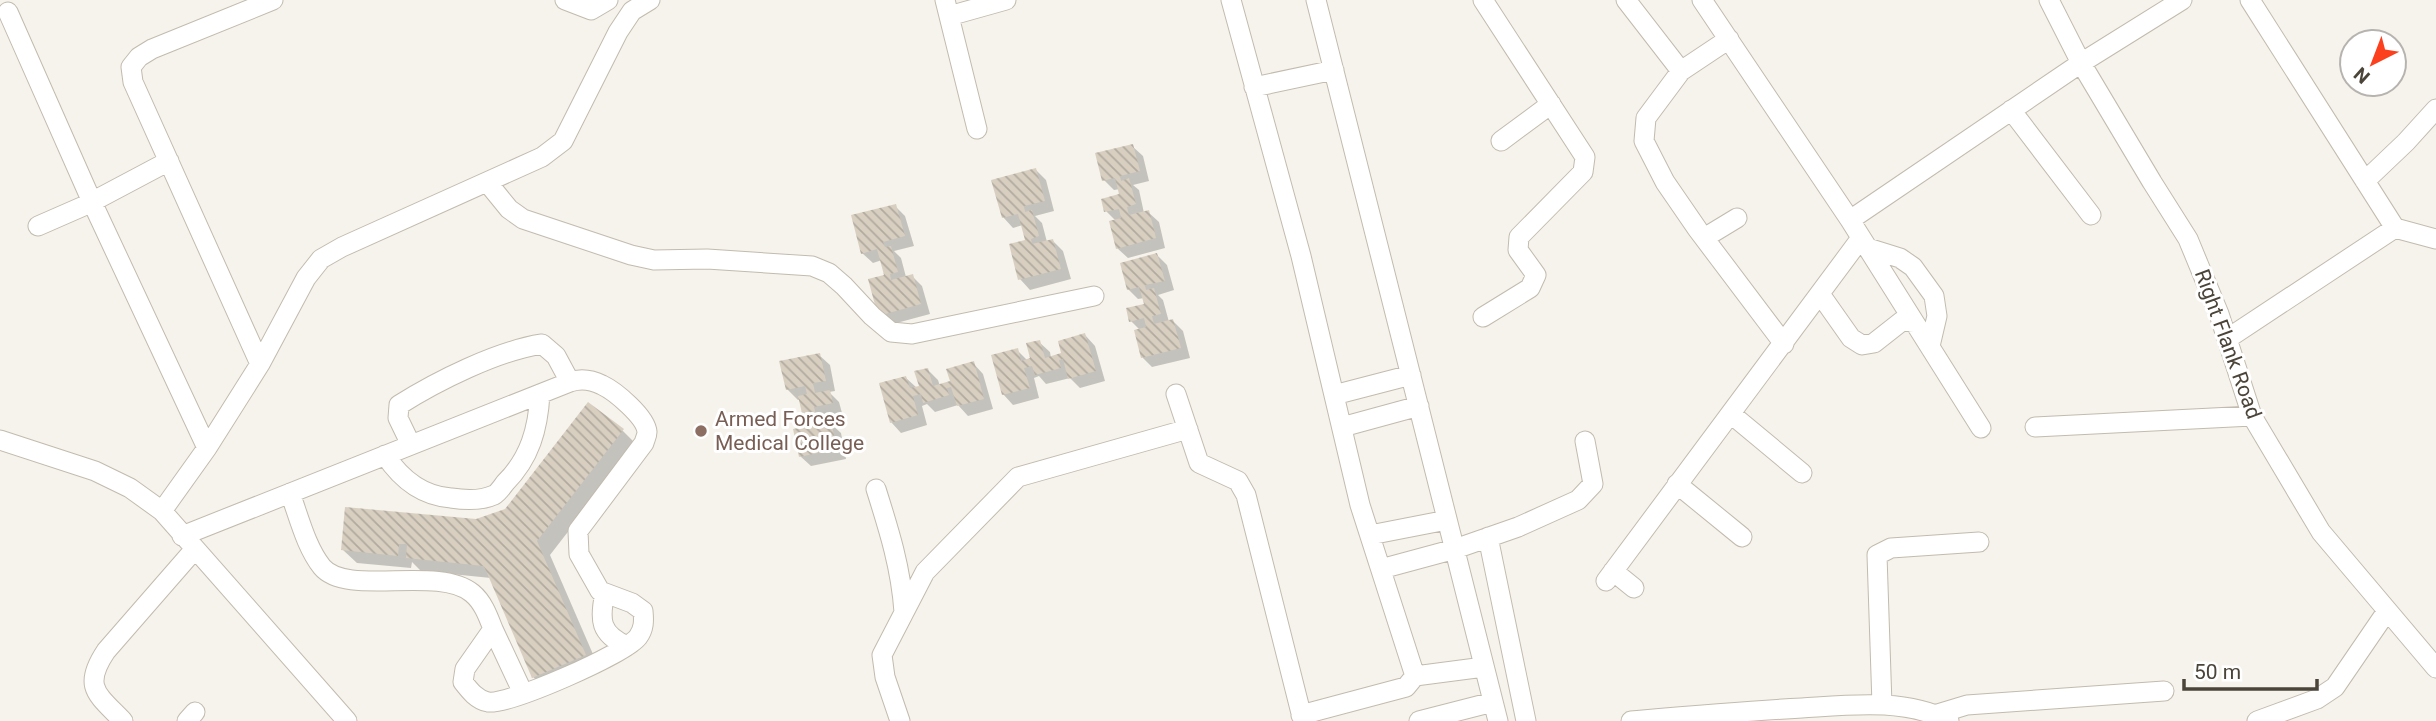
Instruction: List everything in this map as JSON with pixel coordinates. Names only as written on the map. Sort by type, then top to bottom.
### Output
[{"type":"street","points":[[260,364],[133,82],[131,67],[139,57],[152,49],[241,5],[273,0]]},
{"type":"street","points":[[565,0],[591,10],[608,0]]},
{"type":"street","points":[[162,512],[207,448],[260,364],[306,278],[321,258],[542,157],[563,141],[618,32],[632,11],[650,0]]},
{"type":"street","points":[[977,129],[947,8],[1006,0]]},
{"type":"street","points":[[1231,0],[1301,256],[1370,535],[1415,676]]},
{"type":"street","points":[[1316,0],[1495,711],[1419,721]]},
{"type":"street","points":[[1483,0],[1585,157],[1583,172],[1519,237],[1518,250],[1536,275],[1530,288],[1483,317]]},
{"type":"street","points":[[1626,0],[1681,71]]},
{"type":"street","points":[[1702,0],[1865,243],[1981,428]]},
{"type":"street","name":"Right Flank Road","points":[[2049,0],[2081,63],[2188,239],[2227,339],[2252,416],[2321,532],[2436,668]]},
{"type":"street","points":[[1850,220],[2081,63],[2182,0]]},
{"type":"street","points":[[2250,0],[2395,228],[2436,239]]},
{"type":"street","points":[[8,12],[92,202],[207,448]]},
{"type":"street","points":[[1729,39],[1681,71],[1646,118],[1644,141],[1665,182],[1784,344]]},
{"type":"street","points":[[1254,87],[1334,70]]},
{"type":"street","points":[[1501,141],[1551,104]]},
{"type":"street","points":[[2365,181],[2436,109]]},
{"type":"street","points":[[2011,110],[2091,215]]},
{"type":"street","points":[[38,226],[92,202],[169,161]]},
{"type":"street","points":[[486,182],[509,209],[523,219],[631,255],[654,260],[707,259],[812,266],[829,274],[844,286],[891,332],[912,334],[1094,296]]},
{"type":"street","points":[[1704,238],[1737,218]]},
{"type":"street","points":[[2227,339],[2395,228]]},
{"type":"street","points":[[1634,588],[1610,576],[1820,294],[1865,243]]},
{"type":"street","points":[[1865,243],[1900,258],[1913,267],[1934,296],[1937,316],[1930,346]]},
{"type":"street","points":[[1820,294],[1851,338],[1863,345],[1874,343],[1902,321],[1914,322]]},
{"type":"street","points":[[411,445],[398,418],[399,405],[428,388],[519,347],[542,344],[556,356],[570,382]]},
{"type":"street","points":[[1334,395],[1410,374]]},
{"type":"street","points":[[123,721],[98,695],[93,683],[95,668],[188,543],[290,493],[570,382],[587,380],[603,385],[619,396],[639,416],[647,431],[644,443],[578,531],[579,554],[600,592],[632,603],[643,611],[645,623],[638,638],[618,653],[544,686],[489,702],[474,696],[463,682],[465,669],[493,629]]},
{"type":"street","points":[[385,455],[413,486],[435,497],[471,500],[494,495],[517,472],[529,452],[538,422],[540,394]]},
{"type":"street","points":[[1176,394],[1199,463],[1238,481],[1246,495],[1302,718],[1406,687],[1415,676],[1484,667]]},
{"type":"street","points":[[1342,427],[1419,407]]},
{"type":"street","points":[[1731,414],[1802,473]]},
{"type":"street","points":[[2035,427],[2252,416]]},
{"type":"street","points":[[900,721],[885,677],[883,655],[925,572],[1018,477],[1188,429]]},
{"type":"street","points":[[0,440],[95,471],[130,488],[162,512],[347,721]]},
{"type":"street","points":[[1381,569],[1455,549],[1518,527],[1578,500],[1593,484],[1585,441]]},
{"type":"street","points":[[1677,484],[1742,537]]},
{"type":"street","points":[[876,489],[895,549],[902,580],[904,612]]},
{"type":"street","points":[[290,493],[310,546],[323,568],[335,576],[449,583],[470,591],[481,601],[523,693]]},
{"type":"street","points":[[1370,535],[1447,520]]},
{"type":"street","points":[[1488,537],[1526,721]]},
{"type":"street","points":[[1882,705],[1877,555],[1891,548],[1979,542]]},
{"type":"street","points":[[605,593],[601,619],[614,640],[627,646]]},
{"type":"street","points":[[2256,721],[2317,699],[2334,687],[2387,611]]},
{"type":"street","points":[[1631,721],[1748,710],[1882,705],[1942,718],[1967,705],[2164,691]]},
{"type":"building","points":[[1133,144],[1140,171],[1120,176],[1121,181],[1129,178],[1136,204],[1127,207],[1129,215],[1149,210],[1156,238],[1116,249],[1109,221],[1121,218],[1119,209],[1104,212],[1101,199],[1119,194],[1115,178],[1102,181],[1095,153]]},
{"type":"building","points":[[1036,168],[1045,201],[1024,206],[1025,212],[1032,210],[1039,236],[1031,239],[1032,244],[1053,239],[1061,269],[1018,280],[1009,244],[1025,240],[1018,214],[1002,218],[991,180]]},
{"type":"building","points":[[896,204],[905,236],[883,242],[885,247],[891,246],[898,272],[890,274],[891,280],[913,274],[921,304],[878,316],[868,279],[884,275],[877,249],[861,254],[851,215]]},
{"type":"building","points":[[1157,253],[1165,281],[1145,285],[1146,290],[1154,288],[1161,314],[1152,316],[1154,324],[1173,319],[1181,348],[1141,358],[1134,330],[1146,327],[1144,318],[1129,322],[1126,308],[1144,304],[1139,287],[1127,290],[1120,263]]},
{"type":"building","points":[[1085,333],[1096,371],[1068,379],[1063,359],[1059,360],[1061,368],[1035,375],[1032,366],[1024,368],[1030,388],[1002,395],[991,355],[1018,348],[1021,361],[1030,358],[1026,343],[1040,340],[1045,358],[1061,353],[1058,341]]},
{"type":"building","points":[[820,353],[826,381],[813,383],[815,393],[830,390],[833,403],[814,407],[818,424],[831,421],[837,449],[799,457],[793,429],[813,425],[812,421],[804,422],[798,396],[807,394],[805,386],[786,390],[779,361]]},
{"type":"building","points":[[974,361],[984,399],[957,406],[951,387],[947,388],[949,395],[923,403],[921,394],[913,396],[918,415],[890,423],[879,383],[906,376],[910,388],[919,386],[914,371],[928,368],[933,386],[950,381],[946,369]]},
{"type":"building","points":[[588,402],[624,429],[537,541],[586,655],[532,678],[484,566],[406,558],[407,544],[399,544],[398,556],[341,550],[345,507],[476,519],[505,509]]},
{"type":"place","name":"Armed Forces Medical College","points":[[701,431]]}]
